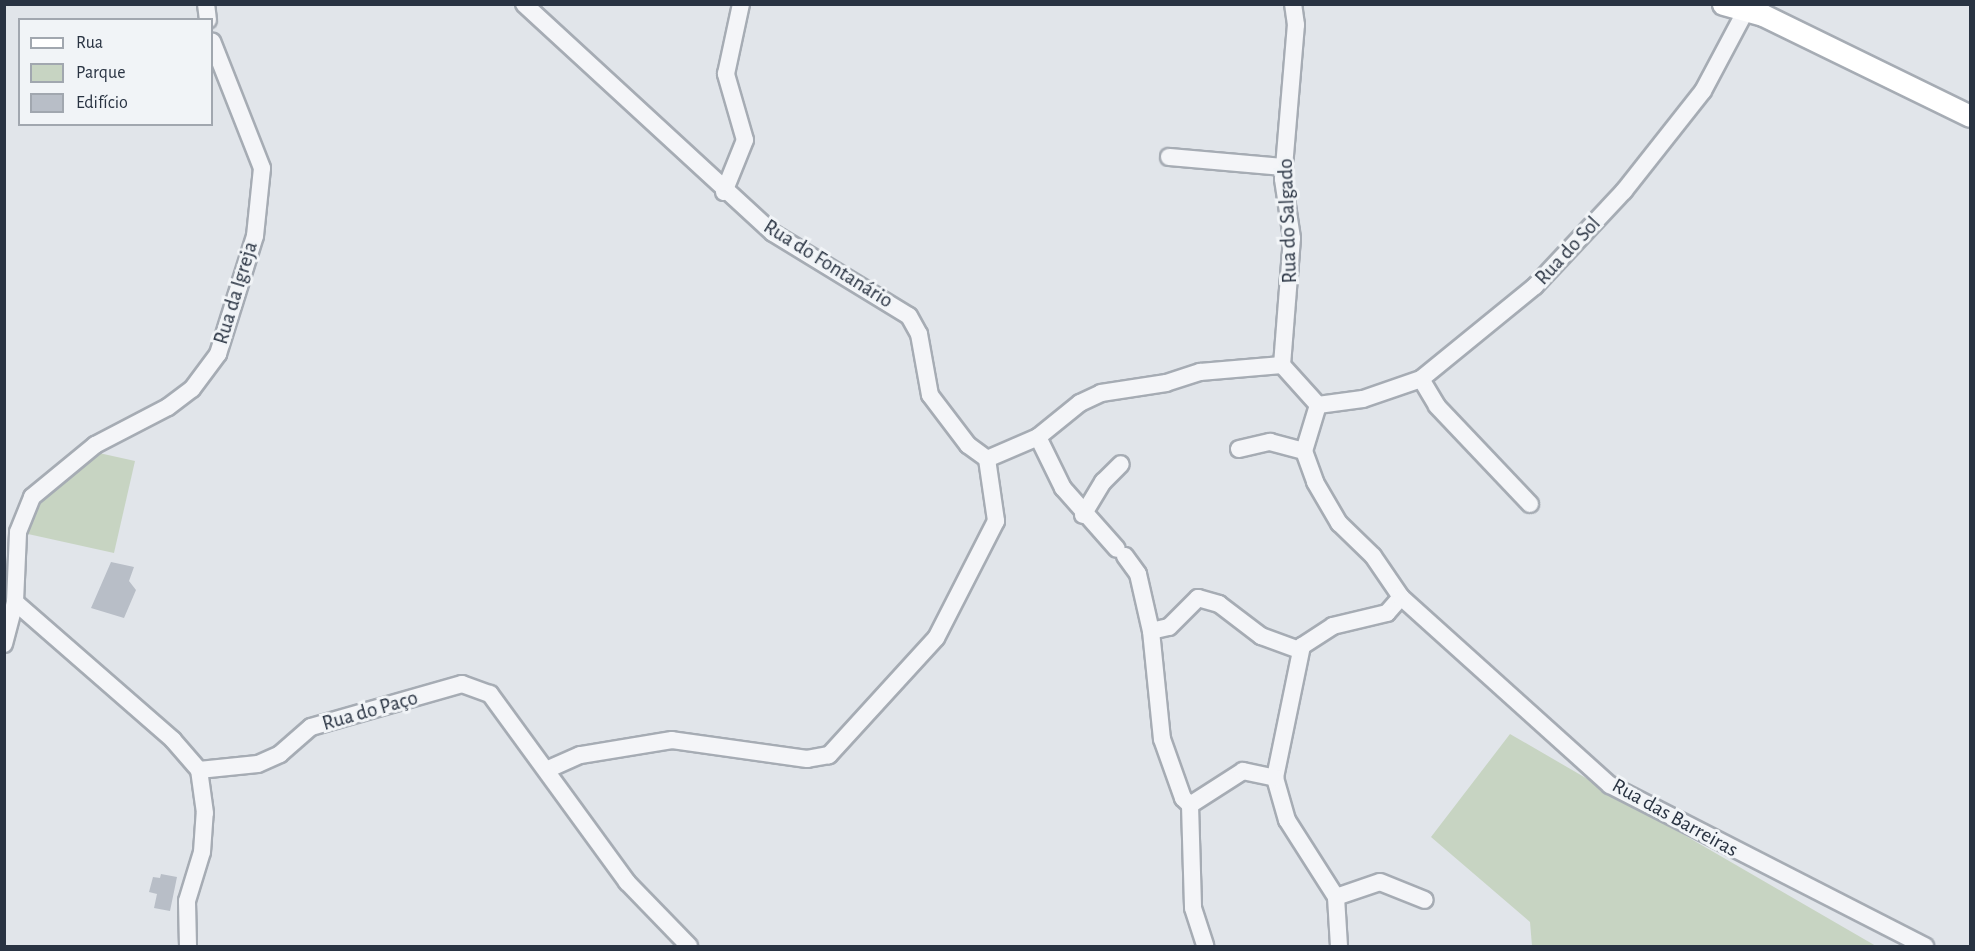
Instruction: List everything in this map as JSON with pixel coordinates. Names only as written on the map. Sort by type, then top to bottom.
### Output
[{"type":"main road","points":[[1723,4],[1758,10],[1971,116]]},
{"type":"street","name":"Rua do Fontanário","points":[[524,4],[724,192],[773,233],[909,316],[919,334],[930,395],[968,445],[987,459]]},
{"type":"street","points":[[724,192],[745,140],[726,74],[741,4]]},
{"type":"street","name":"Rua do Salgado","points":[[1282,365],[1292,238],[1284,167],[1296,25],[1293,4]]},
{"type":"street","name":"Rua do Sol","points":[[1318,405],[1363,399],[1421,379],[1535,286],[1624,191],[1703,91],[1758,10]]},
{"type":"street","name":"Rua da Igreja","points":[[4,644],[15,602],[18,532],[32,497],[95,445],[168,407],[192,389],[218,354],[255,236],[262,168],[213,44]]},
{"type":"street","points":[[1169,157],[1284,167]]},
{"type":"street","points":[[547,770],[580,755],[672,740],[807,759],[829,755],[936,638],[960,597],[996,521],[987,459],[1038,437],[1080,403],[1101,393],[1200,372],[1282,365],[1318,405],[1304,450],[1270,442],[1239,449]]},
{"type":"street","points":[[1421,379],[1437,406],[1530,504]]},
{"type":"street","points":[[1038,437],[1063,488],[1083,515],[1121,553],[1138,574],[1151,631],[1162,740],[1183,798],[1190,805],[1193,908],[1205,946]]},
{"type":"street","name":"Rua das Barreiras","points":[[1304,450],[1315,482],[1339,523],[1373,556],[1401,597],[1610,786],[1925,946]]},
{"type":"street","points":[[1083,515],[1103,482],[1121,465]]},
{"type":"street","points":[[1299,650],[1333,626],[1387,613],[1401,597]]},
{"type":"street","points":[[1151,631],[1169,627],[1198,598],[1219,604],[1261,636],[1299,650]]},
{"type":"street","points":[[15,602],[173,740],[199,770],[205,813],[202,852],[187,901],[188,946]]},
{"type":"street","points":[[1299,650],[1297,683],[1275,778],[1287,820],[1336,897],[1339,946]]},
{"type":"street","name":"Rua do Paço","points":[[199,770],[258,764],[280,754],[311,727],[462,684],[490,694],[627,882],[689,946]]},
{"type":"street","points":[[1190,805],[1243,771],[1275,778]]},
{"type":"street","points":[[1336,897],[1380,882],[1425,900]]},
{"type":"green space","points":[[99,453],[135,461],[114,553],[28,534],[35,511],[53,485]]},
{"type":"green space","points":[[1510,734],[1876,946],[1532,946],[1530,922],[1431,837]]},
{"type":"building","points":[[111,562],[134,567],[129,581],[136,590],[124,618],[91,608]]},
{"type":"building","points":[[161,874],[177,877],[170,911],[154,908],[157,894],[149,892],[153,877],[160,878]]}]
